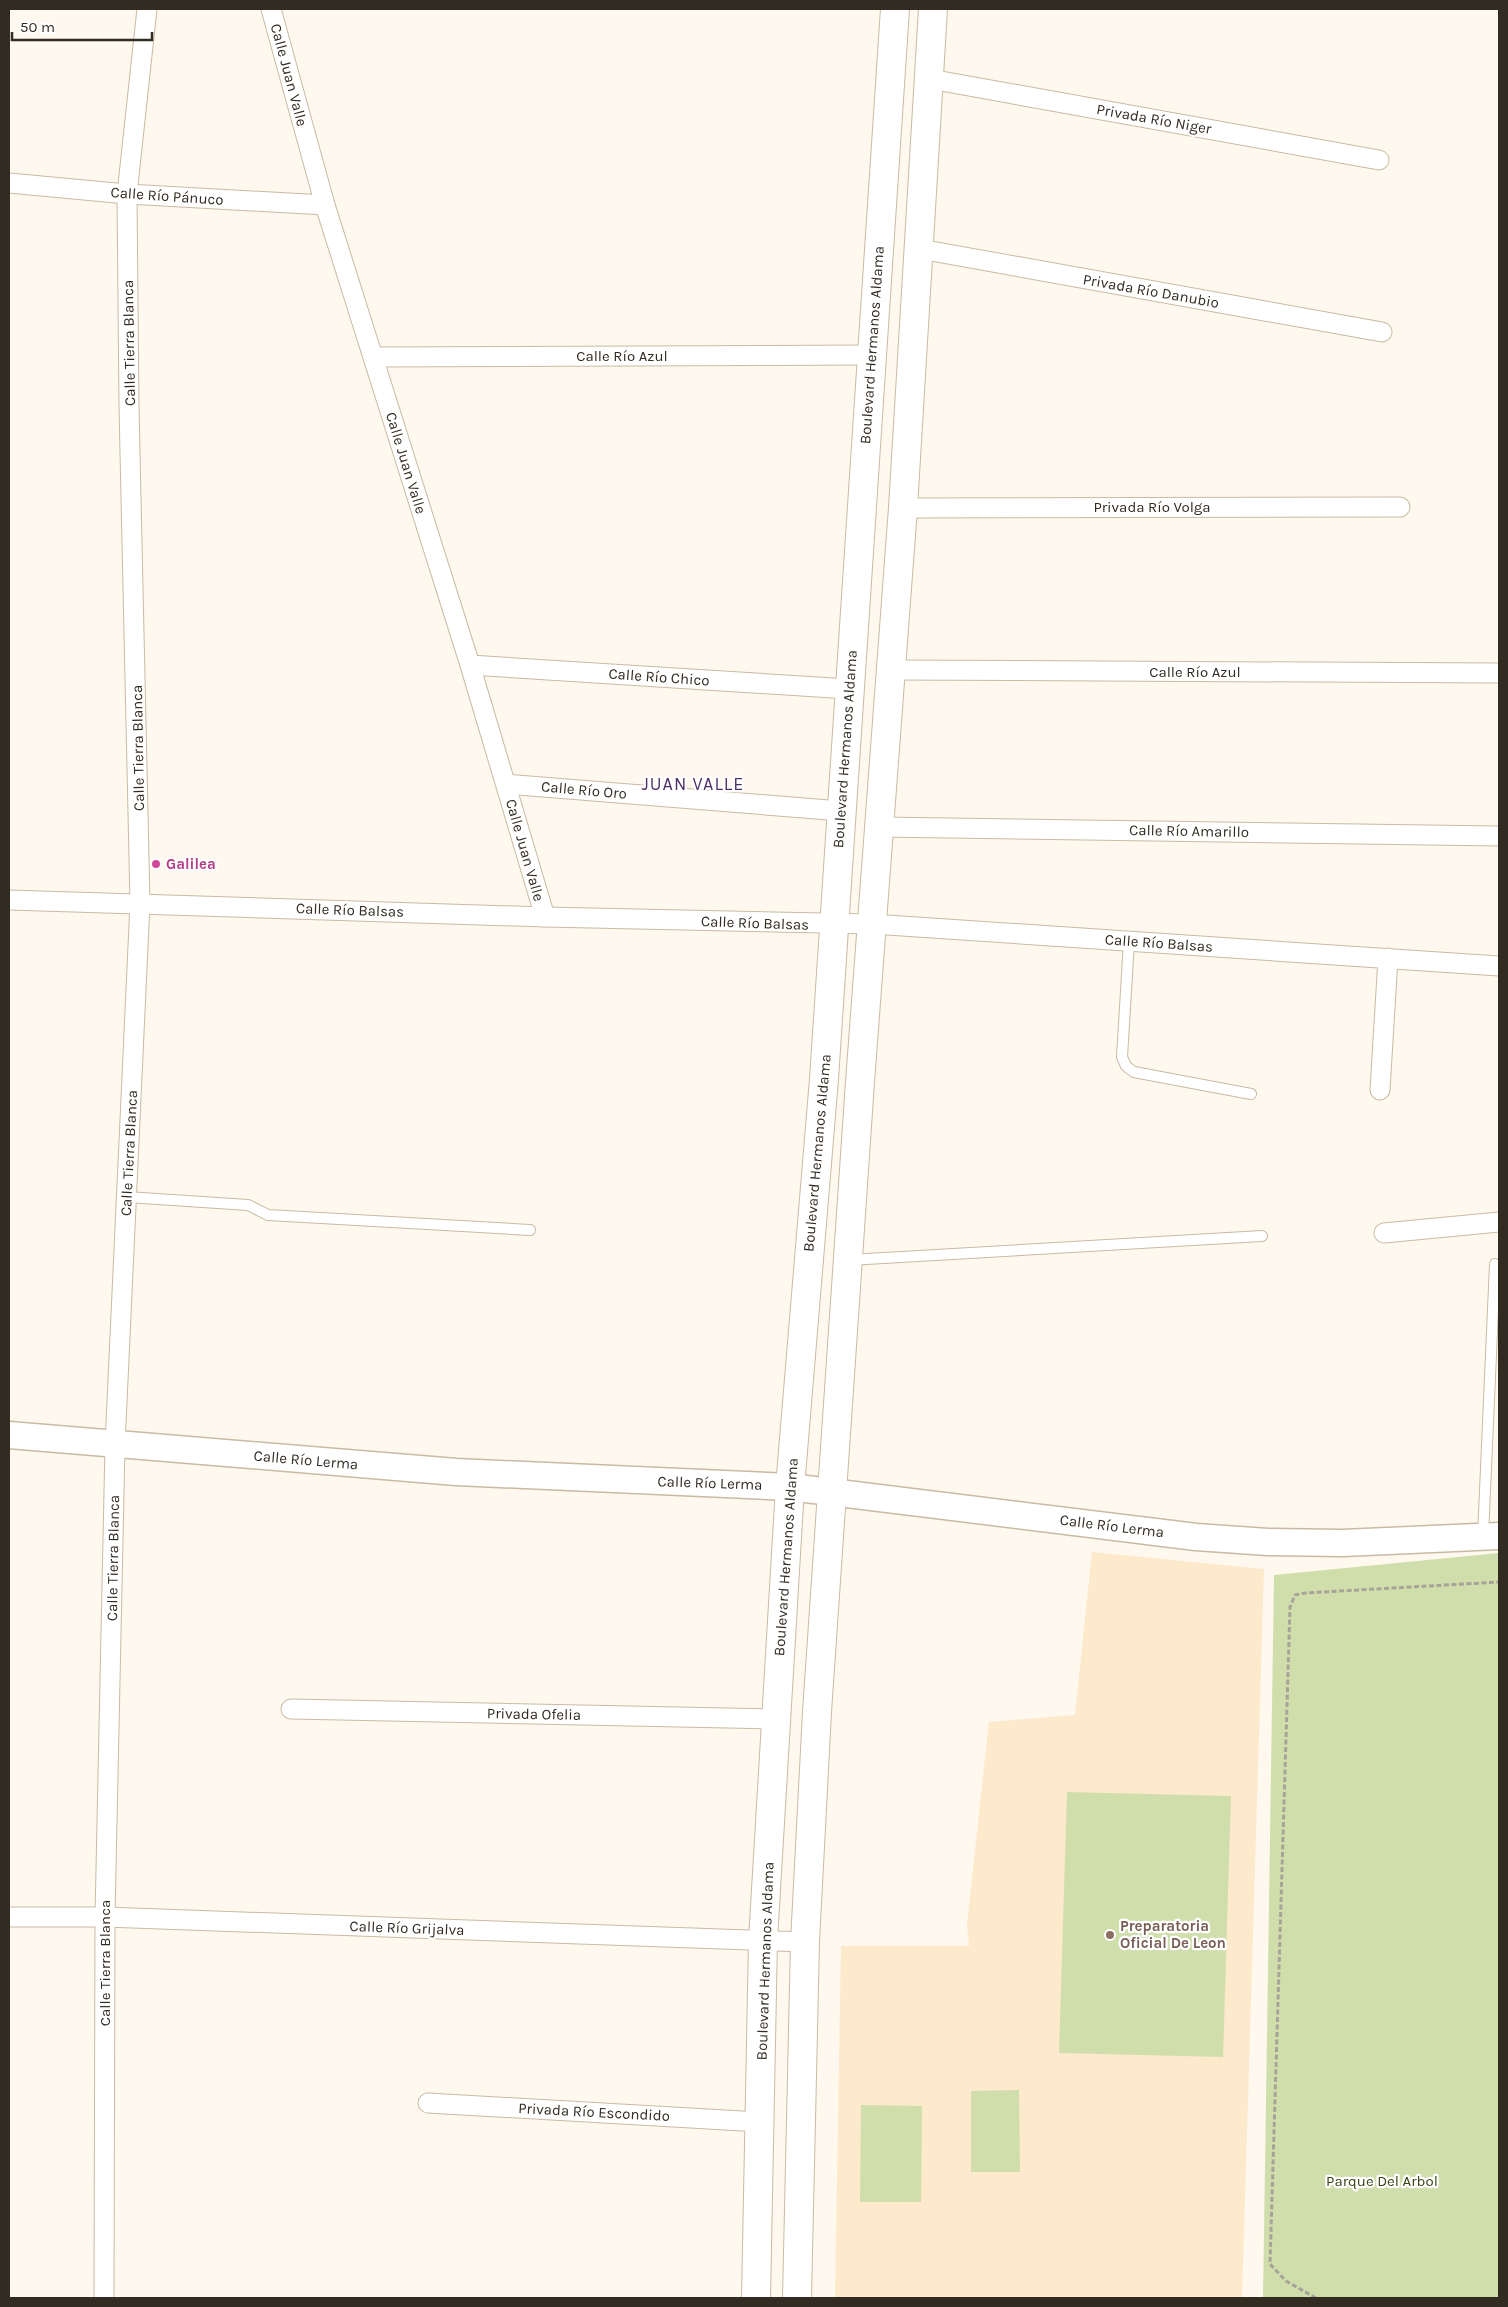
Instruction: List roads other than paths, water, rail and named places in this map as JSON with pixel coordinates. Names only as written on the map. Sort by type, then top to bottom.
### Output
[{"type":"main road","name":"Boulevard Hermanos Aldama","points":[[756,2298],[764,1940],[790,1487],[824,1079],[895,9]]},
{"type":"main road","points":[[797,2298],[805,1942],[832,1492],[879,827],[892,670],[934,9]]},
{"type":"street","name":"Calle Tierra Blanca","points":[[104,2298],[105,1917],[115,1444],[140,903],[129,407],[127,194],[147,9]]},
{"type":"street","name":"Calle Juan Valle","points":[[271,9],[325,205],[470,665],[545,917]]},
{"type":"street","name":"Privada Río Niger","points":[[930,79],[1379,160]]},
{"type":"street","name":"Calle Río Pánuco","points":[[9,183],[127,194],[325,205]]},
{"type":"street","name":"Privada Río Danubio","points":[[920,249],[1382,332]]},
{"type":"street","name":"Calle Río Azul","points":[[373,357],[871,355]]},
{"type":"street","name":"Privada Río Volga","points":[[903,508],[1400,507]]},
{"type":"street","name":"Calle Río Chico","points":[[470,665],[849,689]]},
{"type":"street","name":"Calle Río Azul","points":[[892,670],[1499,673]]},
{"type":"street","name":"Calle Río Oro","points":[[506,784],[841,811]]},
{"type":"street","name":"Calle Río Amarillo","points":[[879,827],[1499,836]]},
{"type":"street","name":"Calle Río Balsas","points":[[9,900],[545,917],[833,925],[872,924],[1499,966]]},
{"type":"street","points":[[1380,1090],[1388,958]]},
{"type":"street","points":[[1384,1233],[1499,1222]]},
{"type":"street","name":"Calle Río Lerma","points":[[9,1435],[456,1472],[790,1487],[1186,1535],[1268,1542],[1343,1543],[1491,1536]]},
{"type":"street","name":"Privada Ofelia","points":[[291,1709],[776,1719]]},
{"type":"street","name":"Calle Río Grijalva","points":[[9,1916],[105,1917],[805,1942]]},
{"type":"street","name":"Privada Río Escondido","points":[[428,2103],[760,2122]]},
{"type":"lane","points":[[1129,941],[1122,1057],[1126,1066],[1134,1072],[1251,1094]]},
{"type":"lane","points":[[127,1197],[248,1205],[268,1215],[530,1230]]},
{"type":"lane","points":[[848,1260],[1262,1236]]},
{"type":"lane","points":[[1491,1536],[1495,1264]]},
{"type":"place","name":"Galilea","points":[[156,864]]},
{"type":"place","name":"Preparatoria Oficial De Leon","points":[[1110,1935]]},
{"type":"district","name":"JUAN VALLE","points":[[693,784]]},
{"type":"park label","name":"Parque Del Arbol","points":[[1382,2181]]}]
